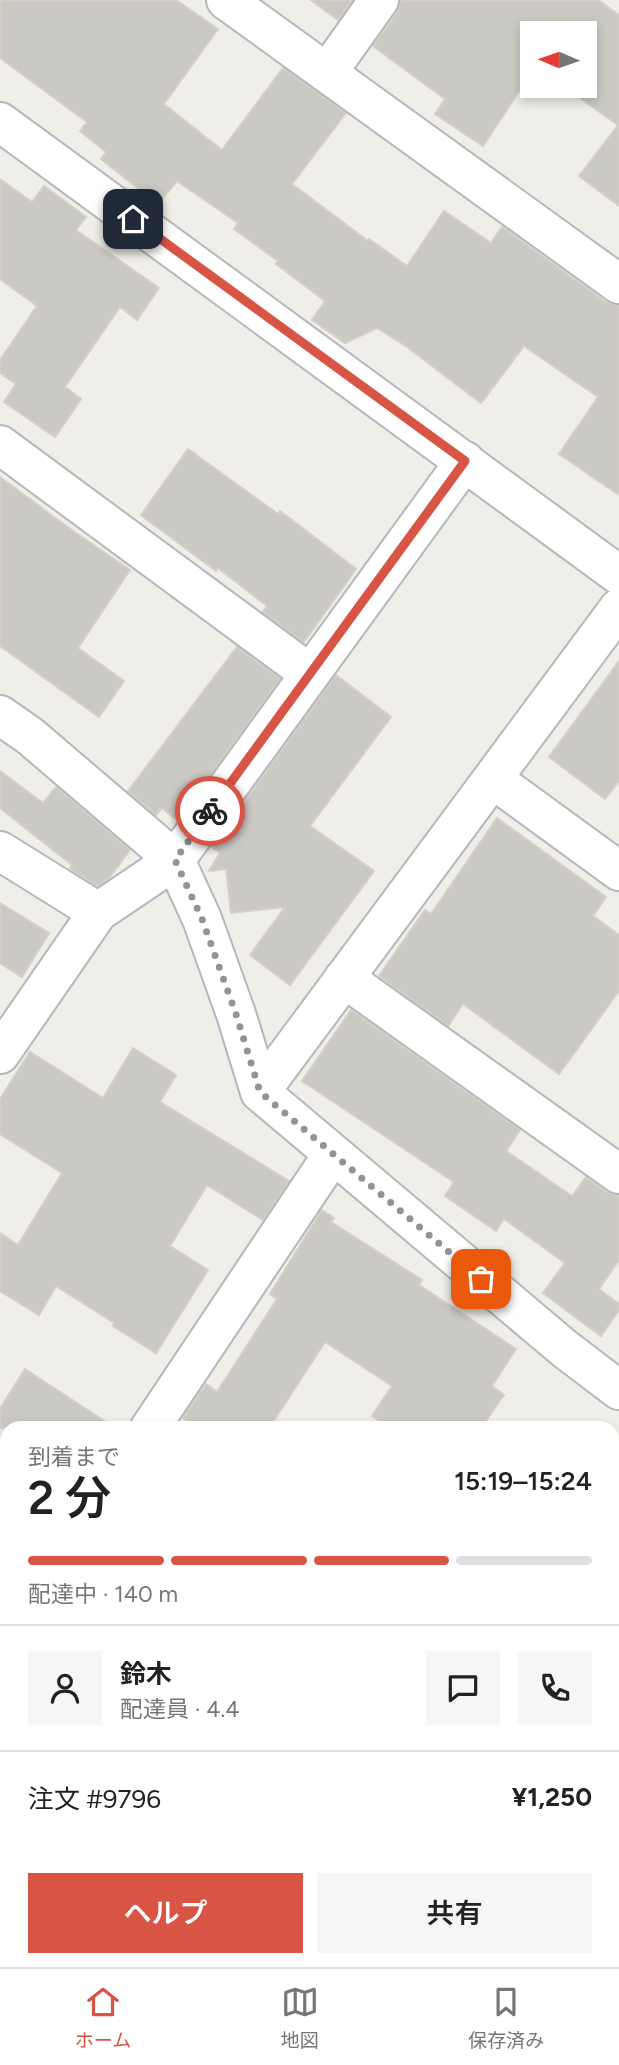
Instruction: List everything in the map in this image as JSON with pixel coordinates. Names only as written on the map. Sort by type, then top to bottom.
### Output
[{"type":"street","points":[[226,0],[619,284]]},
{"type":"street","points":[[327,73],[379,0]]},
{"type":"street","points":[[0,122],[619,575]]},
{"type":"street","points":[[0,445],[309,673]]},
{"type":"street","points":[[0,1054],[98,912],[175,860],[465,461]]},
{"type":"street","points":[[260,1092],[619,608]]},
{"type":"street","points":[[0,715],[30,736],[175,860],[206,930],[260,1092],[565,1349],[619,1390]]},
{"type":"street","points":[[493,779],[619,872]]},
{"type":"street","points":[[0,851],[98,912]]},
{"type":"street","points":[[344,978],[619,1174]]},
{"type":"street","points":[[155,1421],[333,1154]]},
{"type":"building","points":[[0,0],[176,0],[218,29],[164,104],[222,150],[283,68],[346,113],[292,184],[368,241],[369,239],[407,266],[444,211],[491,243],[502,227],[606,302],[619,305],[619,495],[559,454],[598,397],[524,346],[481,403],[407,347],[377,328],[345,343],[312,320],[325,301],[276,264],[278,261],[234,229],[238,223],[177,181],[158,204],[101,159],[106,152],[80,131],[87,122],[0,58]]},
{"type":"building","points":[[311,0],[352,0],[338,20]]},
{"type":"building","points":[[401,0],[598,0],[619,15],[619,206],[579,176],[618,125],[580,98],[597,98],[597,21],[520,21],[520,90],[483,146],[435,114],[445,99],[373,46],[397,13]]},
{"type":"building","points":[[0,179],[32,202],[44,186],[86,217],[76,230],[159,288],[137,320],[120,307],[65,387],[81,399],[55,437],[4,402],[16,384],[0,373],[0,360],[37,306],[0,279]]},
{"type":"building","points":[[188,449],[278,514],[280,511],[356,569],[304,642],[263,612],[267,606],[218,568],[216,571],[141,515]]},
{"type":"building","points":[[0,477],[130,570],[78,648],[124,681],[99,717],[0,646]]},
{"type":"building","points":[[237,647],[280,679],[177,820],[162,808],[156,815],[128,791]]},
{"type":"building","points":[[619,661],[619,781],[605,799],[549,757]]},
{"type":"building","points":[[336,675],[391,717],[310,826],[374,871],[290,985],[250,955],[285,907],[231,913],[226,869],[209,871],[220,853],[212,847]]},
{"type":"building","points":[[0,771],[43,803],[56,787],[130,850],[109,878],[98,886],[75,872],[70,868],[72,865],[0,808]]},
{"type":"building","points":[[497,818],[606,897],[593,916],[619,935],[619,991],[559,1074],[463,1004],[448,1026],[379,976],[425,910],[431,914]]},
{"type":"building","points":[[0,903],[49,933],[22,977],[0,963]]},
{"type":"building","points":[[351,1010],[520,1130],[506,1151],[572,1196],[586,1177],[606,1192],[619,1196],[619,1260],[599,1289],[619,1304],[619,1310],[601,1336],[543,1293],[565,1263],[504,1219],[496,1231],[445,1196],[454,1182],[302,1081]]},
{"type":"building","points":[[133,1048],[176,1075],[160,1102],[289,1181],[263,1220],[207,1185],[170,1246],[208,1270],[156,1353],[56,1286],[39,1315],[0,1291],[0,1233],[18,1245],[62,1173],[0,1134],[0,1099],[30,1052],[103,1098]]},
{"type":"building","points":[[322,1210],[334,1218],[331,1222],[422,1280],[419,1285],[516,1349],[492,1386],[504,1395],[486,1421],[380,1421],[372,1416],[392,1386],[325,1342],[274,1421],[188,1421],[183,1418],[206,1384],[217,1392],[277,1299],[270,1294]]},
{"type":"building","points":[[25,1369],[104,1421],[0,1421],[0,1409]]},
{"type":"way so far","points":[[210,811],[175,860],[202,919],[260,1092],[481,1279]]},
{"type":"route","points":[[133,219],[465,461],[210,811]]}]
